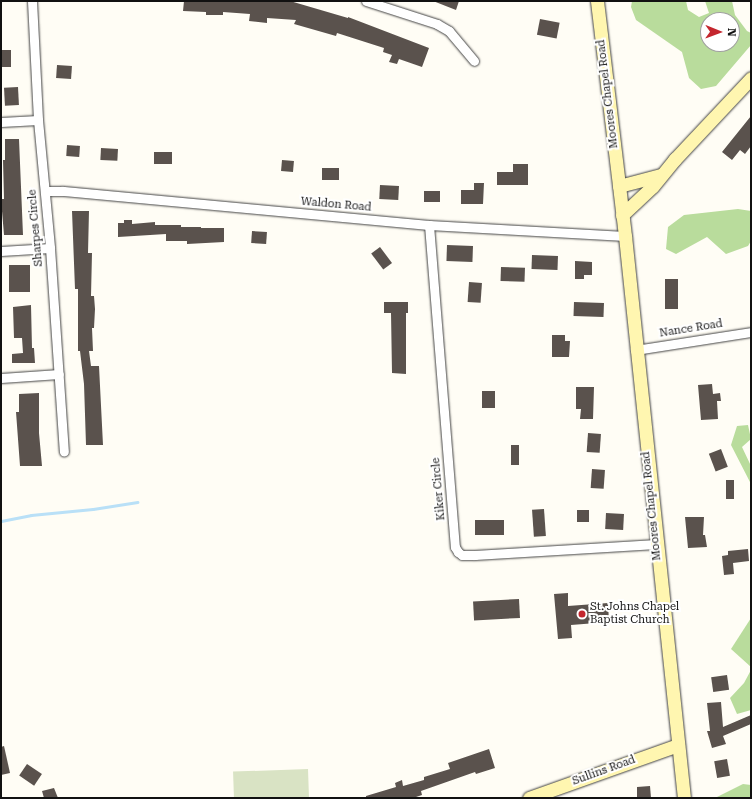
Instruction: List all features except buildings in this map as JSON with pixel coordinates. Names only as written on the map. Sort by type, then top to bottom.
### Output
[{"type":"main road","name":"Moores Chapel Road","points":[[597,1],[622,215],[635,350],[684,798]]},
{"type":"main road","points":[[622,215],[653,186],[661,175],[751,78]]},
{"type":"main road","points":[[618,186],[661,175]]},
{"type":"main road","name":"Sullins Road","points":[[529,798],[678,745]]},
{"type":"street","name":"Sharpes Circle","points":[[32,1],[38,120],[50,248],[64,452]]},
{"type":"street","points":[[366,1],[437,24],[449,31],[474,62]]},
{"type":"street","points":[[1,122],[38,120]]},
{"type":"street","name":"Waldon Road","points":[[45,191],[63,191],[429,225],[624,236]]},
{"type":"street","name":"Kiker Circle","points":[[429,225],[455,547],[458,552],[462,555],[482,555],[656,544]]},
{"type":"street","points":[[1,251],[50,248]]},
{"type":"street","name":"Nance Road","points":[[635,350],[751,332]]},
{"type":"street","points":[[1,378],[59,374]]},
{"type":"green space","points":[[632,1],[686,1],[688,10],[700,17],[700,52],[740,52],[740,22],[747,31],[751,33],[751,45],[716,86],[701,89],[689,78],[682,52],[636,20],[631,7]]},
{"type":"green space","points":[[705,1],[732,1],[734,12],[709,12]]},
{"type":"green space","points":[[738,209],[751,211],[751,241],[748,246],[726,254],[707,237],[676,254],[666,249],[668,227],[684,215]]},
{"type":"green space","points":[[748,425],[751,439],[742,447],[751,466],[751,484],[731,445],[737,426]]},
{"type":"green space","points":[[751,618],[751,667],[731,649]]},
{"type":"green space","points":[[751,670],[751,710],[737,714],[730,698],[744,683]]},
{"type":"green space","points":[[308,769],[309,798],[234,798],[233,772]]},
{"type":"green space","points":[[743,784],[751,785],[751,798],[715,798]]},
{"type":"waterway","points":[[1,521],[31,515],[93,509],[137,502]]},
{"type":"place","name":"St. Johns Chapel Baptist Church","points":[[582,614]]}]
